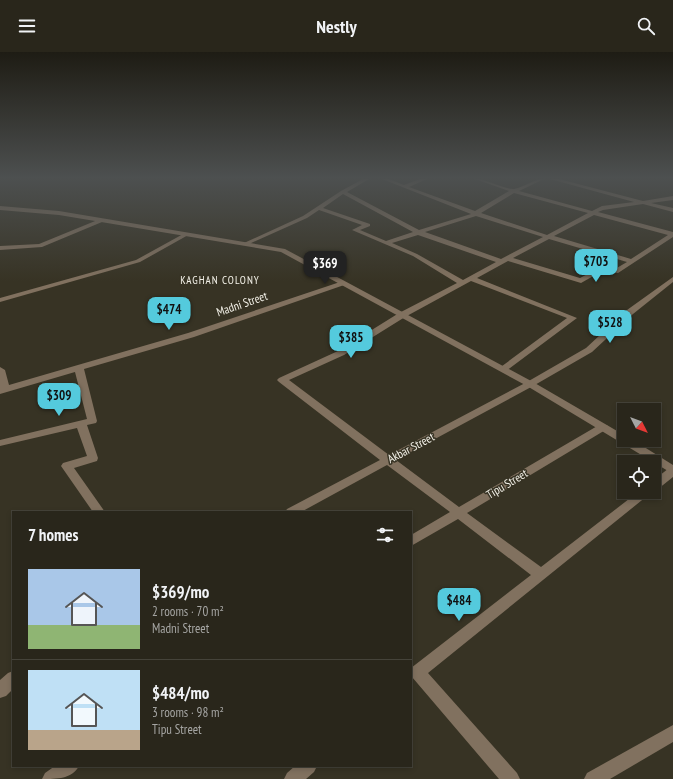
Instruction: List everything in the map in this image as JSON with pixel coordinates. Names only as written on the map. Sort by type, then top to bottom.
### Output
[{"type":"street","points":[[58,213],[100,221],[247,243],[275,248],[289,253],[343,284],[530,384],[617,435]]},
{"type":"street","points":[[247,243],[311,213]]},
{"type":"street","points":[[333,213],[368,225],[355,230],[415,255],[467,280],[573,318],[502,369]]},
{"type":"street","points":[[382,213],[420,233],[505,261],[581,281],[603,268],[616,272],[673,234]]},
{"type":"street","points":[[472,213],[548,238],[632,261]]},
{"type":"street","points":[[590,213],[673,234]]},
{"type":"street","points":[[386,243],[475,214]]},
{"type":"street","points":[[540,575],[282,380],[341,353],[402,315],[594,214]]},
{"type":"street","points":[[0,248],[40,246],[100,221]]},
{"type":"street","points":[[0,300],[138,261],[187,234]]},
{"type":"street","name":"Akbar Street","points":[[293,511],[530,384],[589,350],[630,312],[673,279]]},
{"type":"street","name":"Madni Street","points":[[0,370],[3,390],[191,335],[343,284]]},
{"type":"street","points":[[0,443],[92,421],[79,368]]},
{"type":"street","points":[[81,423],[93,458],[67,466],[98,511]]},
{"type":"street","name":"Tipu Street","points":[[412,540],[603,426]]},
{"type":"street","points":[[636,447],[673,470],[661,480]]},
{"type":"street","points":[[511,779],[414,675],[637,499]]},
{"type":"street","points":[[0,691],[12,679]]},
{"type":"street","points":[[593,779],[673,733]]},
{"type":"street","points":[[51,779],[69,767]]},
{"type":"street","points":[[293,779],[307,767]]},
{"type":"district","name":"KAGHAN COLONY","points":[[220,280]]}]
